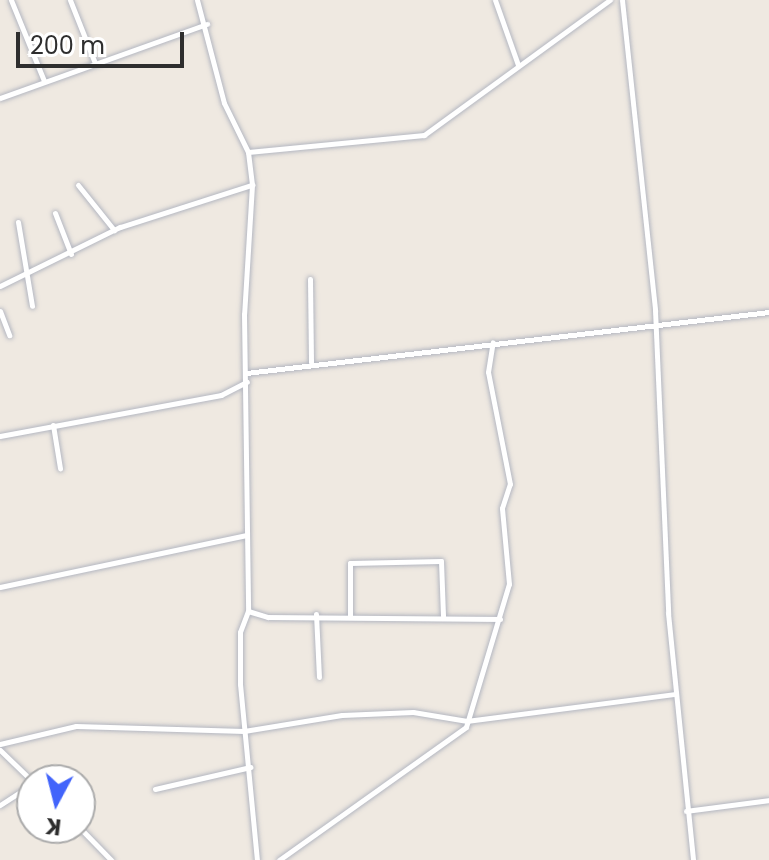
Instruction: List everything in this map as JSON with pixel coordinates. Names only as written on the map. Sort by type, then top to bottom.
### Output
[{"type":"street","points":[[11,0],[44,81]]},
{"type":"street","points":[[70,0],[95,63]]},
{"type":"street","points":[[197,0],[207,24],[224,103],[248,152],[252,185],[246,373],[248,611],[240,632],[244,731],[257,860]]},
{"type":"street","points":[[495,0],[518,65]]},
{"type":"street","points":[[248,152],[424,135],[464,111],[518,65],[610,0]]},
{"type":"street","points":[[622,0],[655,310],[651,326],[666,477],[675,694],[693,860]]},
{"type":"street","points":[[0,98],[207,24]]},
{"type":"street","points":[[78,185],[114,230]]},
{"type":"street","points":[[0,286],[71,254],[114,230],[252,185]]},
{"type":"street","points":[[55,213],[71,254]]},
{"type":"street","points":[[18,222],[32,306]]},
{"type":"street","points":[[310,279],[311,362]]},
{"type":"street","points":[[0,311],[9,335]]},
{"type":"street","points":[[246,373],[311,362],[769,312]]},
{"type":"street","points":[[279,860],[447,743],[467,721],[509,584],[502,508],[510,484],[488,372],[493,342]]},
{"type":"street","points":[[0,436],[221,395],[247,382]]},
{"type":"street","points":[[53,425],[60,468]]},
{"type":"street","points":[[0,587],[247,535]]},
{"type":"street","points":[[350,615],[350,563],[441,561],[443,616]]},
{"type":"street","points":[[248,611],[268,617],[316,614],[500,619]]},
{"type":"street","points":[[316,614],[319,677]]},
{"type":"street","points":[[16,766],[0,749],[76,726],[244,731],[351,714],[429,713],[467,721],[675,694]]},
{"type":"street","points":[[155,789],[250,767]]},
{"type":"street","points":[[686,811],[769,800]]},
{"type":"street","points":[[96,844],[111,860]]}]
